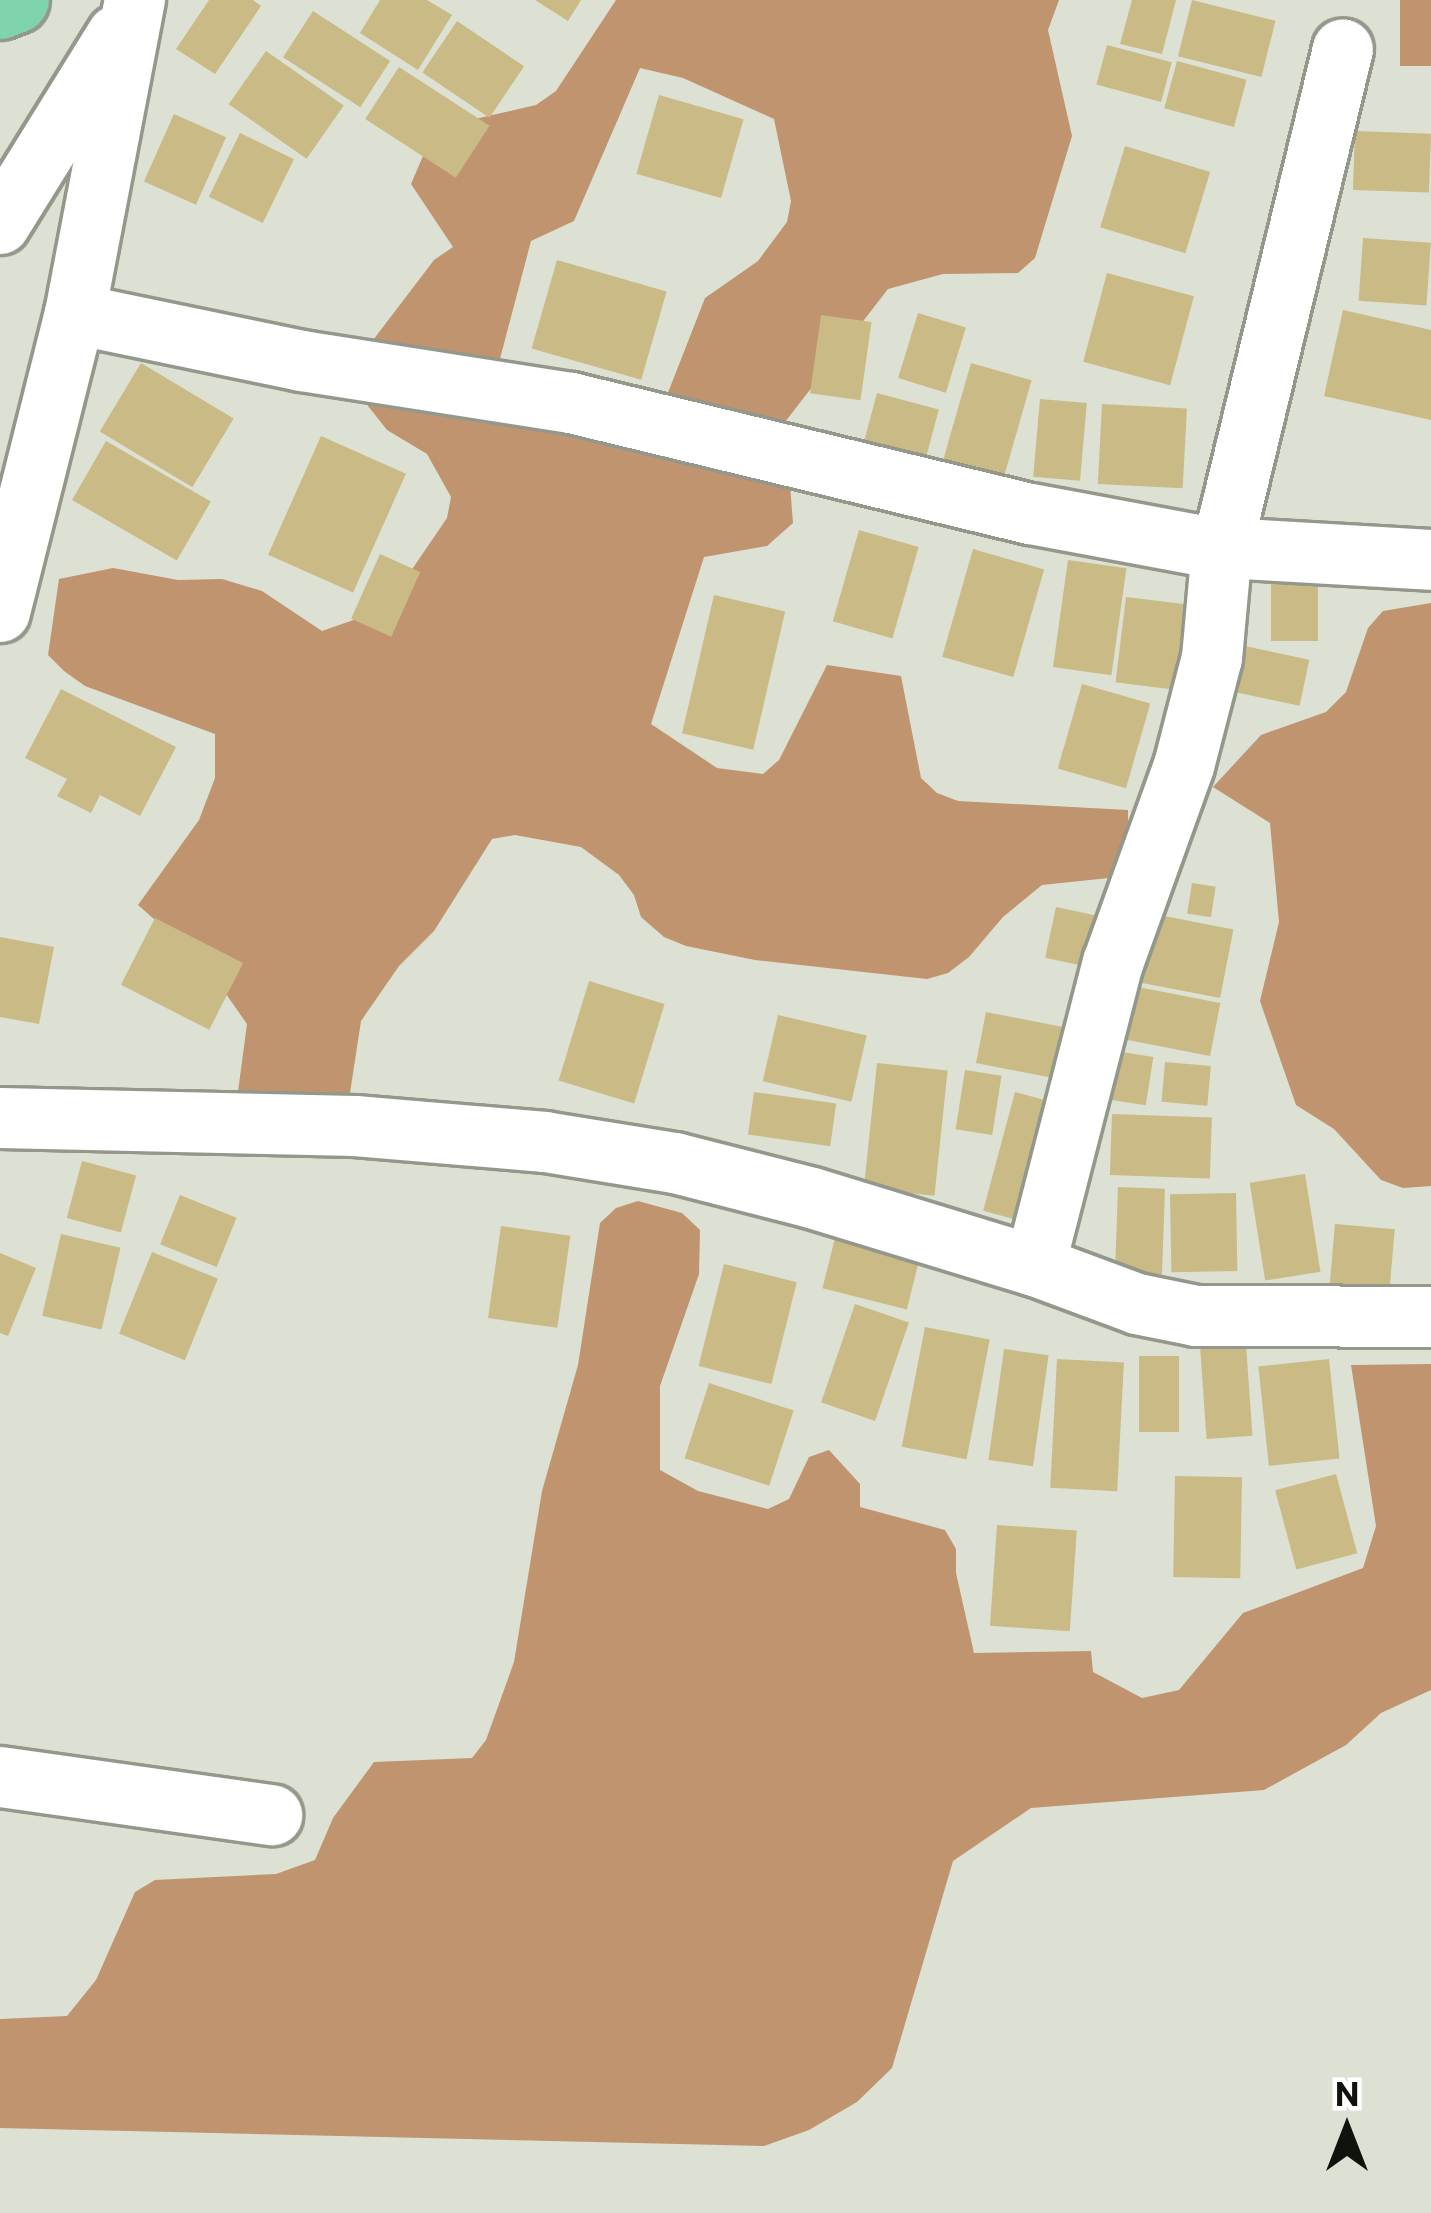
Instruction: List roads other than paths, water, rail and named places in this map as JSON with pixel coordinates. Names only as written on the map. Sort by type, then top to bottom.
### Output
[{"type":"main road","points":[[0,6],[16,0]]},
{"type":"street","points":[[0,224],[136,2]]},
{"type":"street","points":[[0,612],[75,314],[136,2]]},
{"type":"street","points":[[1035,1266],[1113,963],[1190,745],[1212,658],[1222,548],[1343,49]]},
{"type":"street","points":[[75,314],[302,362],[571,403],[1031,514],[1222,548],[1431,560]]},
{"type":"street","points":[[0,1118],[355,1126],[544,1142],[721,1175],[1035,1266],[1136,1304],[1196,1316],[1431,1317]]},
{"type":"street","points":[[0,1778],[272,1815]]}]
